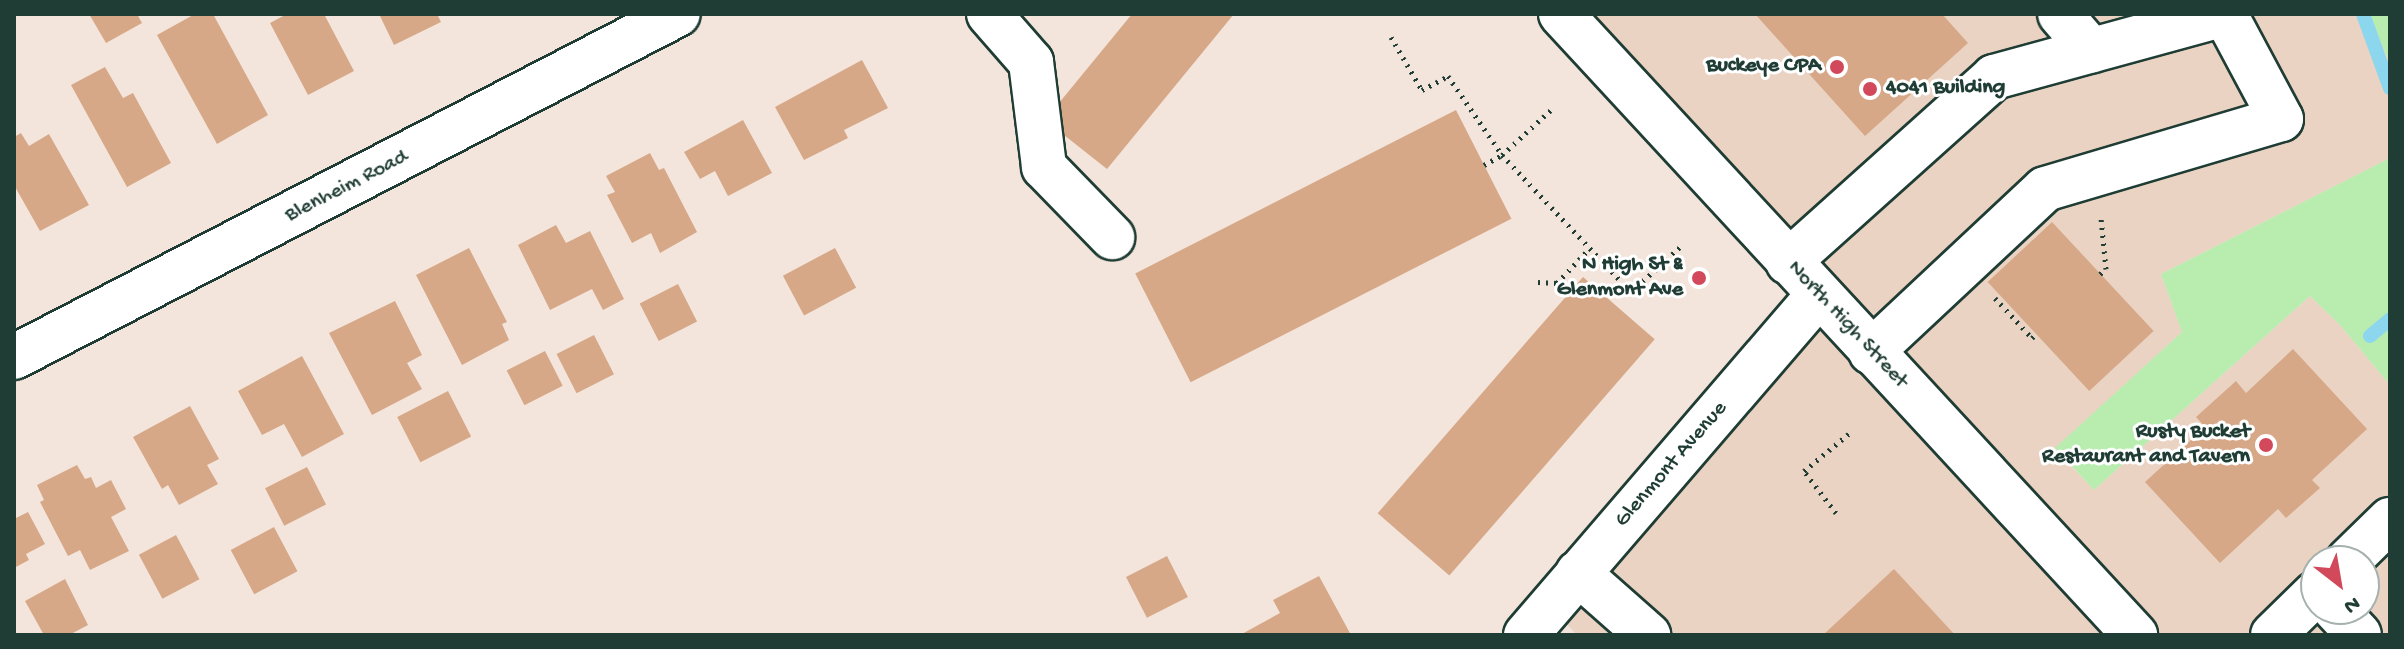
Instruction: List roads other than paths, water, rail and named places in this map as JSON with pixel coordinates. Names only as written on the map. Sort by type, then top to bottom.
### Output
[{"type":"street","name":"Blenheim Road","points":[[14,357],[678,14]]},
{"type":"street","points":[[989,14],[1031,62],[1044,167],[1112,237]]},
{"type":"street","name":"North High Street","points":[[1561,14],[1871,352],[2120,630]]},
{"type":"street","points":[[2060,14],[2091,50]]},
{"type":"street","points":[[1788,262],[1994,77],[2225,14],[2281,119],[2045,189],[1871,352]]},
{"type":"street","name":"Glenmont Avenue","points":[[1526,635],[1818,295]]},
{"type":"street","points":[[2364,545],[2390,520]]},
{"type":"street","points":[[1578,573],[1648,635]]},
{"type":"street","points":[[2273,635],[2300,609]]},
{"type":"waterway","points":[[2363,14],[2390,88]]},
{"type":"waterway","points":[[2370,336],[2390,319]]},
{"type":"place","name":"Buckeye CPA","points":[[1837,67]]},
{"type":"place","name":"4041 Building","points":[[1870,89]]},
{"type":"place","name":"N High St & Glenmont Ave","points":[[1699,278]]},
{"type":"place","name":"Rusty Bucket Restaurant and Tavern","points":[[2266,445]]}]
